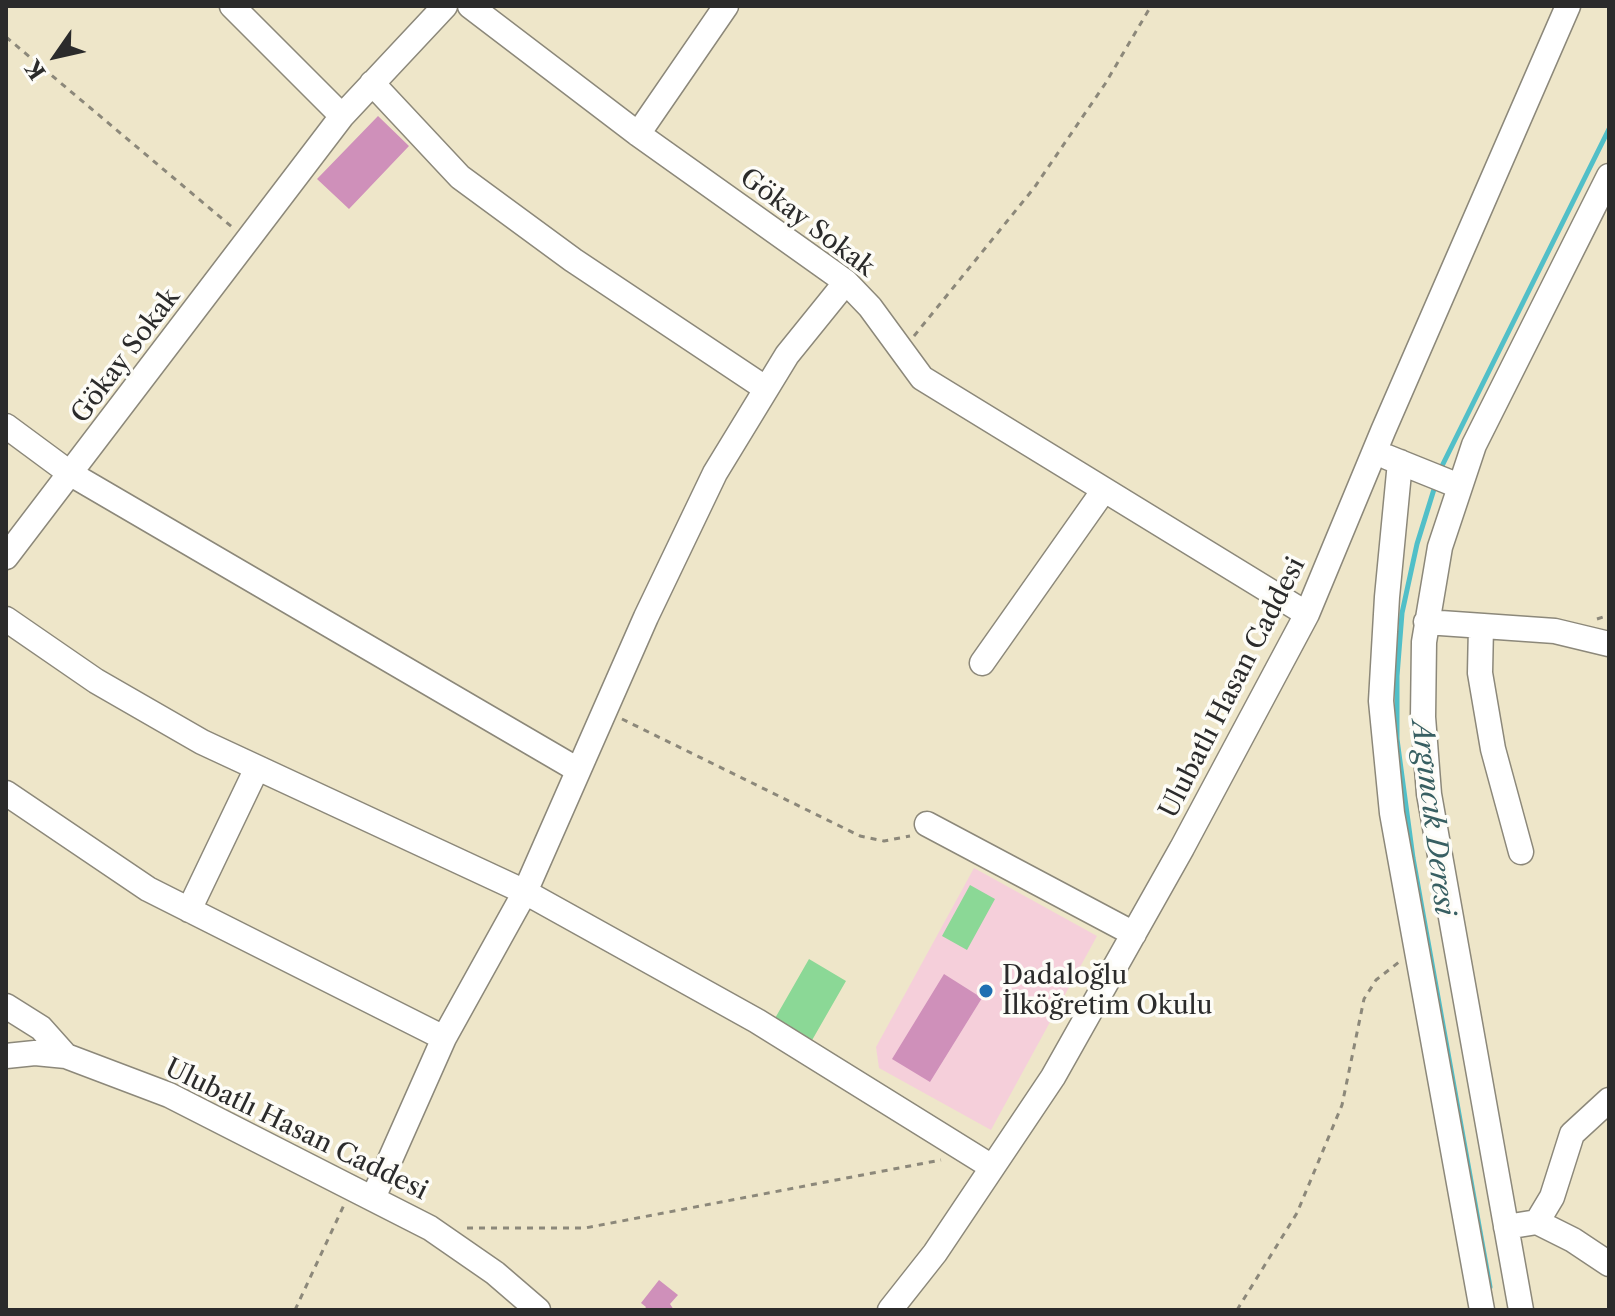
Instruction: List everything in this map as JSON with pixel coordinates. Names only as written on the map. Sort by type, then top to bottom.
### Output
[{"type":"street","points":[[232,6],[342,116]]},
{"type":"street","name":"Gökay Sokak","points":[[6,557],[342,116],[445,6]]},
{"type":"street","name":"Gökay Sokak","points":[[470,6],[638,134],[846,282],[922,378],[1307,614]]},
{"type":"street","points":[[638,134],[726,6]]},
{"type":"street","name":"Ulubatlı Hasan Caddesi","points":[[890,1310],[1053,1077],[1307,614],[1568,6]]},
{"type":"street","points":[[372,83],[460,177],[573,260],[765,388]]},
{"type":"street","points":[[1521,1310],[1429,794],[1423,717],[1426,622],[1437,562],[1459,486],[1493,404],[1609,176]]},
{"type":"street","points":[[362,1192],[525,892],[604,710],[715,473],[765,388],[846,282]]},
{"type":"street","points":[[6,426],[71,474],[578,770]]},
{"type":"street","points":[[1374,452],[1459,486]]},
{"type":"street","points":[[1400,462],[1381,701],[1392,813],[1482,1310]]},
{"type":"street","points":[[982,663],[1104,490]]},
{"type":"street","points":[[6,619],[148,713],[257,768],[525,892],[757,1021],[992,1167]]},
{"type":"street","points":[[1426,622],[1555,631],[1609,644]]},
{"type":"street","points":[[1481,626],[1480,673],[1485,703],[1521,852]]},
{"type":"street","points":[[189,910],[257,768]]},
{"type":"street","points":[[6,793],[148,889],[444,1038]]},
{"type":"street","points":[[927,824],[1134,934]]},
{"type":"street","points":[[6,1006],[41,1028],[66,1056]]},
{"type":"street","name":"Ulubatlı Hasan Caddesi","points":[[6,1056],[35,1053],[66,1056],[169,1095],[362,1192],[463,1249],[538,1310]]},
{"type":"street","points":[[1537,1222],[1552,1197],[1572,1134],[1609,1100]]},
{"type":"street","points":[[1506,1227],[1537,1222],[1573,1240],[1609,1264]]},
{"type":"path","points":[[902,351],[1034,188],[1105,84],[1151,6]]},
{"type":"path","points":[[6,37],[247,240]]},
{"type":"path","points":[[604,710],[860,836],[900,839],[927,824]]},
{"type":"path","points":[[1237,1310],[1297,1213],[1336,1119],[1364,999],[1385,971],[1416,955]]},
{"type":"path","points":[[461,1228],[585,1228],[941,1160]]},
{"type":"path","points":[[295,1310],[362,1192]]},
{"type":"shaded area","name":"Dadaloğlu İlköğretim Okulu","points":[[974,868],[1097,936],[991,1130],[879,1068],[876,1047]]},
{"type":"green space","points":[[970,885],[995,899],[967,950],[942,936]]},
{"type":"green space","points":[[809,959],[846,981],[811,1042],[774,1020]]},
{"type":"building","points":[[378,116],[409,146],[349,209],[317,179]]},
{"type":"building","points":[[944,974],[982,998],[930,1082],[892,1059]]},
{"type":"building","points":[[659,1280],[678,1295],[670,1304],[674,1310],[644,1310],[646,1307],[641,1303]]},
{"type":"waterway","name":"Argıncık Deresi","points":[[1439,472],[1609,129]]},
{"type":"waterway","name":"Argıncık Deresi","points":[[1435,486],[1417,544],[1402,613],[1397,676],[1397,739],[1413,858],[1490,1287]]},
{"type":"place","name":"Dadaloğlu İlköğretim Okulu","points":[[986,991]]}]
